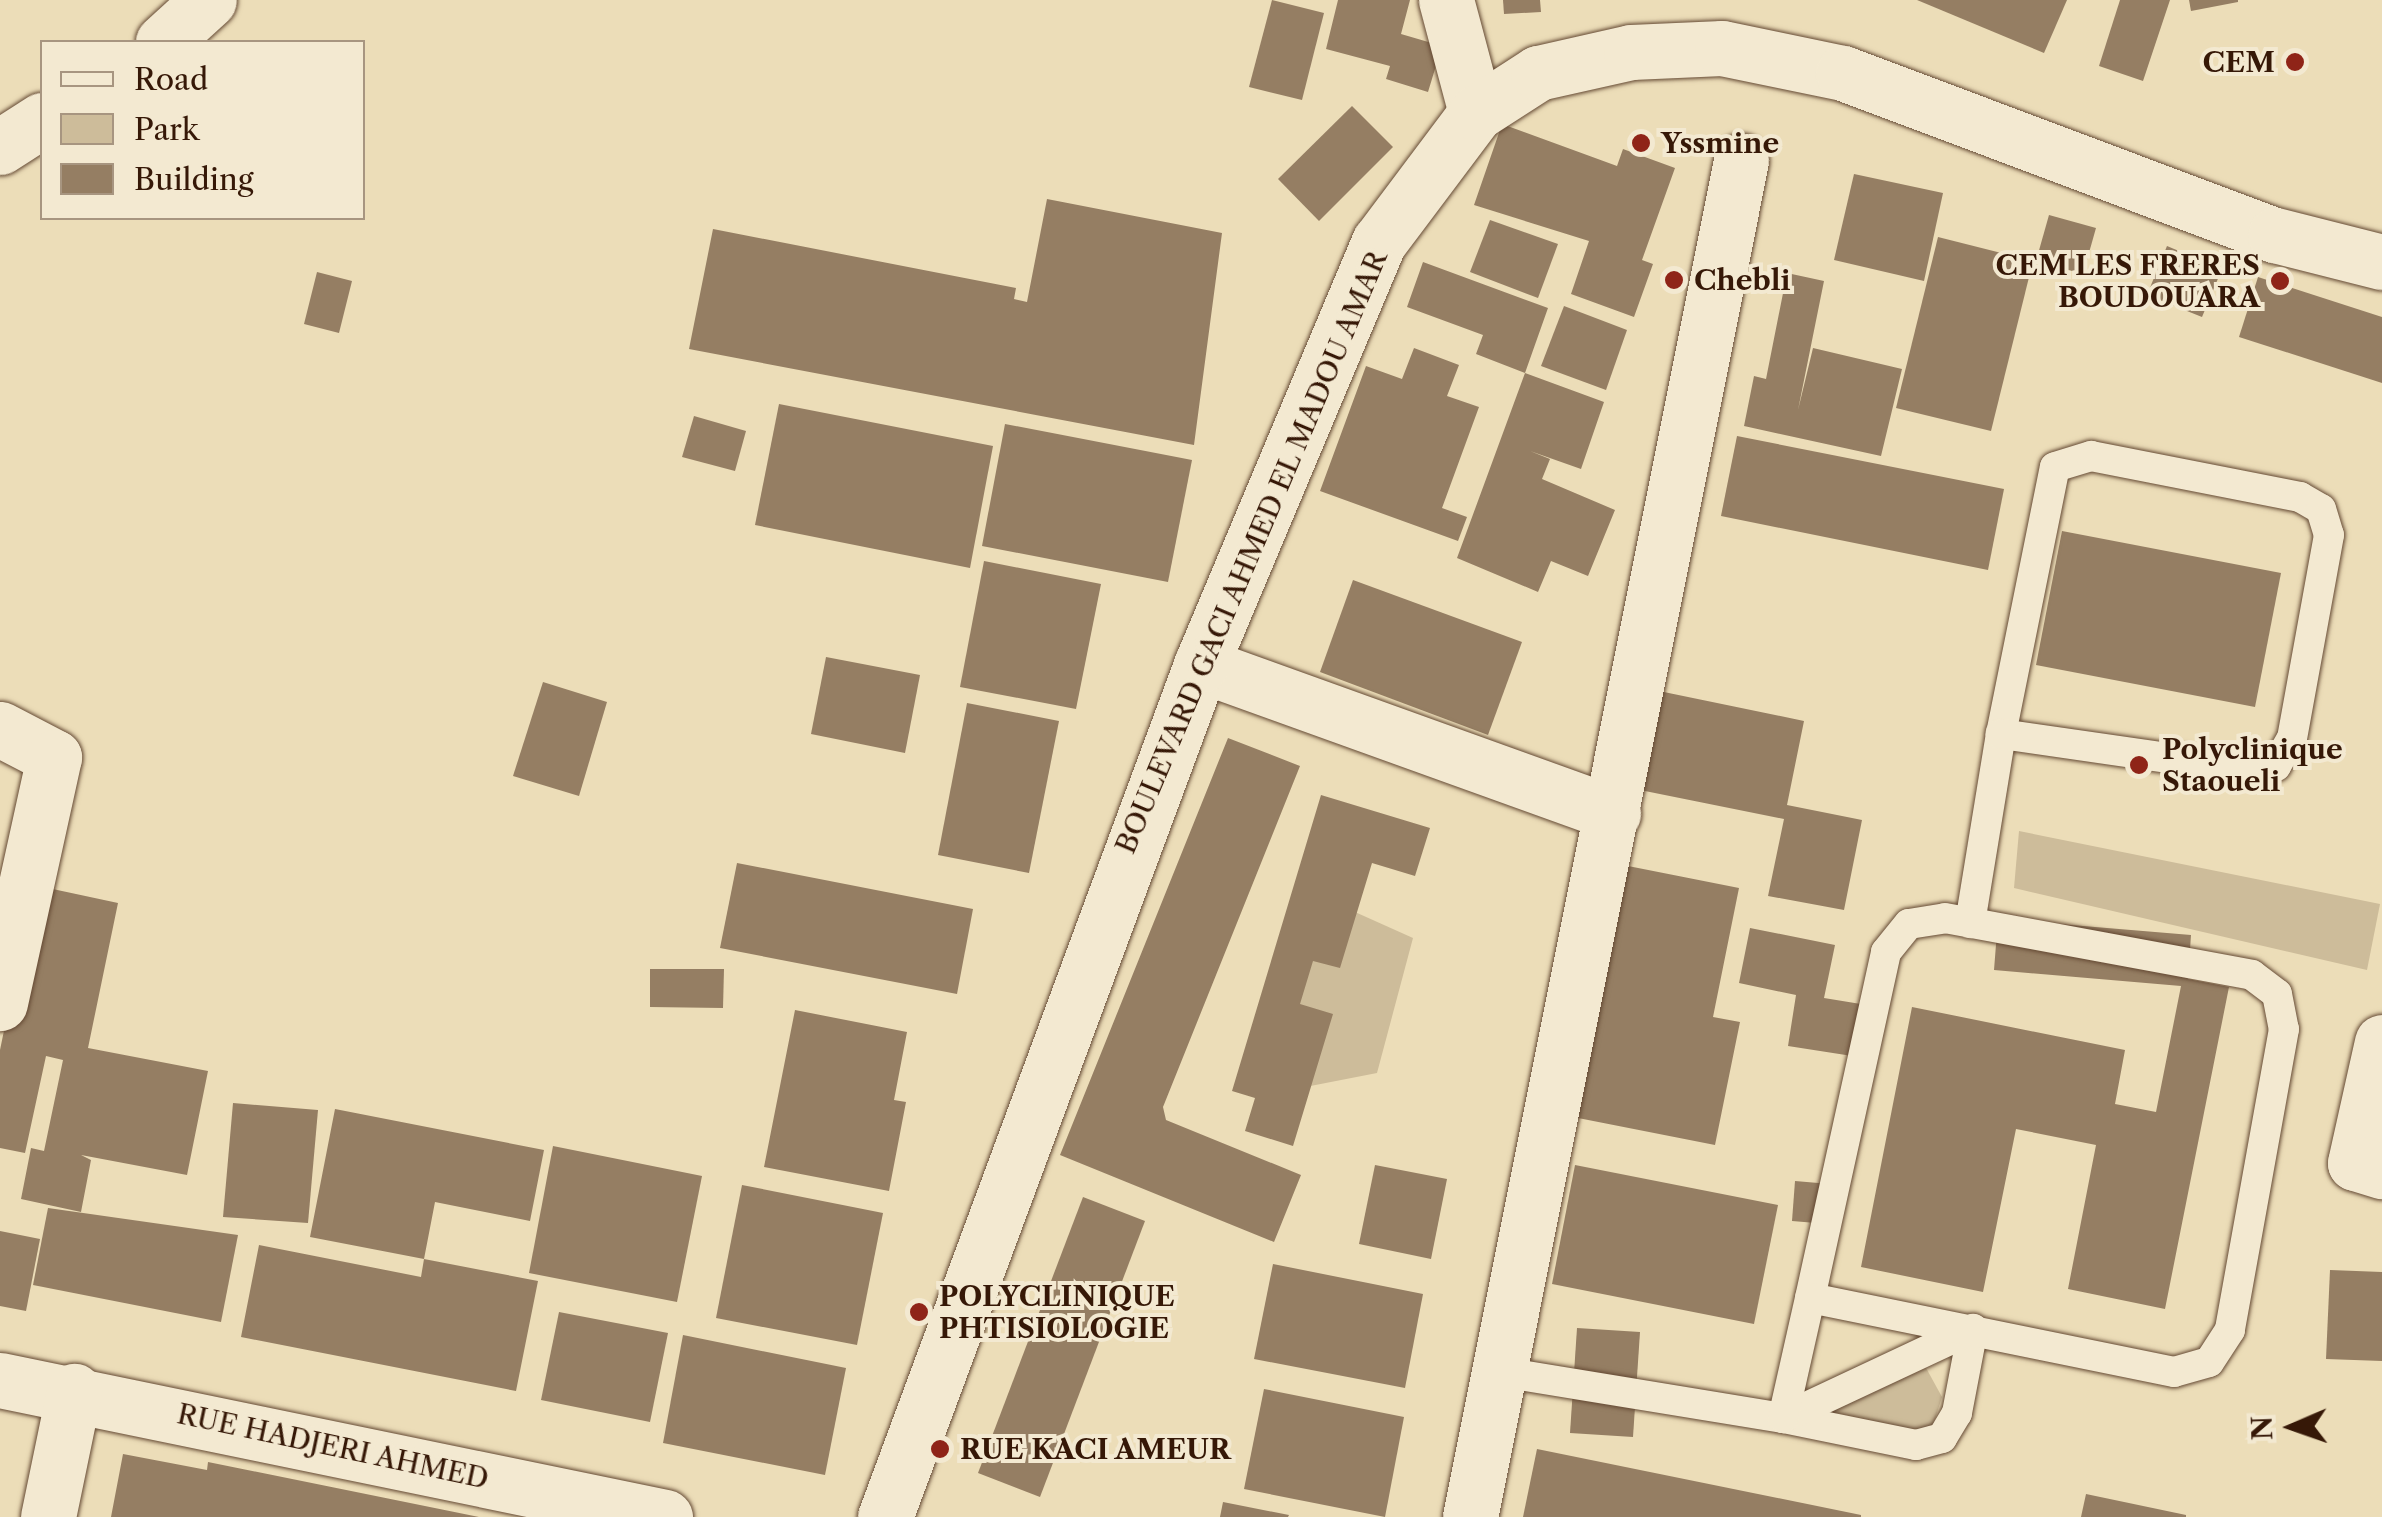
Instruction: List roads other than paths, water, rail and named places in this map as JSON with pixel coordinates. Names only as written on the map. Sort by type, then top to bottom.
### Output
[{"type":"street","points":[[166,40],[209,0]]},
{"type":"street","points":[[1446,0],[1476,113]]},
{"type":"street","name":"BOULEVARD GACI AHMED EL MADOU AMAR","points":[[886,1517],[1201,665],[1378,242],[1476,113],[1538,73],[1632,52],[1722,48],[1844,73],[2275,235],[2382,262]]},
{"type":"street","points":[[0,147],[40,121]]},
{"type":"street","points":[[1470,1517],[1742,161]]},
{"type":"street","points":[[1201,665],[1613,813]]},
{"type":"street","points":[[0,729],[54,757],[0,1002]]},
{"type":"street","points":[[2382,1042],[2356,1163],[2382,1171]]},
{"type":"street","name":"RUE HADJERI AHMED","points":[[0,1380],[74,1390],[665,1517]]},
{"type":"street","points":[[48,1517],[74,1390]]},
{"type":"lane","points":[[1970,922],[2001,734],[2050,476],[2064,460],[2091,456],[2300,496],[2321,509],[2328,535],[2292,738],[2276,766],[2244,769],[2001,734]]},
{"type":"lane","points":[[1783,1418],[1886,952],[1924,917],[1970,922],[2252,975],[2277,994],[2284,1029],[2230,1330],[2209,1362],[2174,1372],[1810,1298]]},
{"type":"lane","points":[[1783,1418],[1973,1329]]},
{"type":"lane","points":[[1502,1372],[1783,1418],[1916,1445],[1942,1438],[1957,1414],[1973,1329]]},
{"type":"place","name":"CEM","points":[[2295,62]]},
{"type":"place","name":"Yssmine","points":[[1641,143]]},
{"type":"place","name":"Chebli","points":[[1674,280]]},
{"type":"place","name":"CEM LES FRERES BOUDOUARA","points":[[2280,281]]},
{"type":"place","name":"Polyclinique Staoueli","points":[[2139,765]]},
{"type":"place","name":"POLYCLINIQUE PHTISIOLOGIE","points":[[919,1312]]},
{"type":"place","name":"RUE KACI AMEUR","points":[[940,1449]]}]
